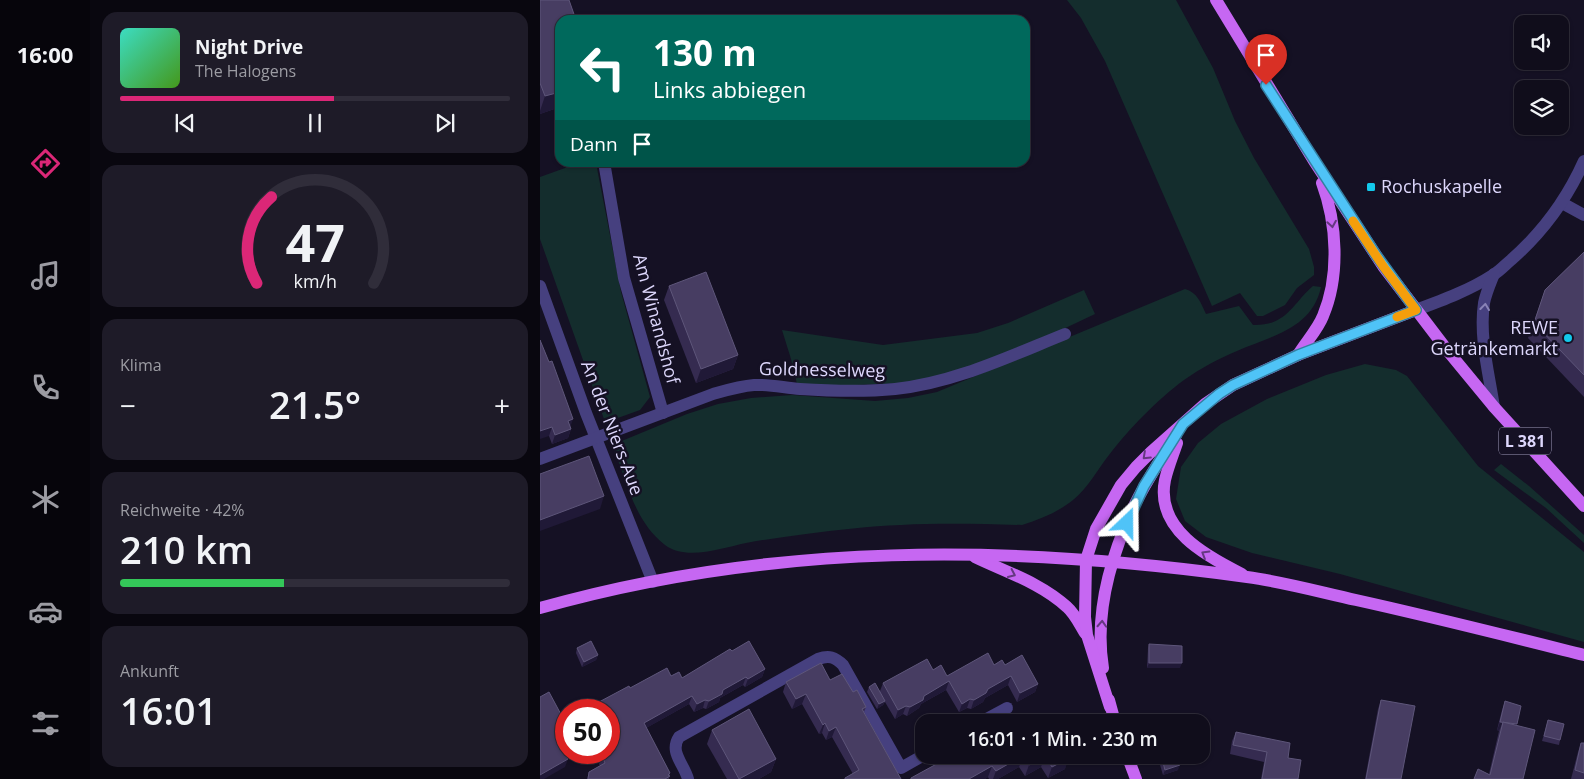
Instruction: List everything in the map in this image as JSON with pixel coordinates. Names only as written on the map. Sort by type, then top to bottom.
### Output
[{"type":"main road","name":"L 381","points":[[1216,0],[1314,160],[1379,260],[1416,310],[1494,407],[1584,506]]},
{"type":"main road","points":[[1298,355],[1323,317],[1333,286],[1333,234],[1327,195],[1314,160]]},
{"type":"main road","points":[[1112,714],[1087,635],[1085,617],[1086,560],[1096,529],[1121,486],[1143,459],[1205,404],[1233,385],[1298,355],[1416,310]]},
{"type":"main road","points":[[1110,706],[1102,662],[1102,634],[1106,594],[1112,563],[1135,504],[1183,424]]},
{"type":"main road","points":[[1183,424],[1165,480],[1164,495],[1170,517],[1188,542],[1198,550],[1248,578]]},
{"type":"main road","points":[[540,608],[653,582],[766,564],[899,554],[968,554],[1086,560],[1248,578],[1428,616],[1584,655]]},
{"type":"main road","points":[[968,554],[1030,582],[1051,594],[1068,608],[1087,635]]},
{"type":"main road","points":[[1130,764],[1136,779]]},
{"type":"street","points":[[1416,310],[1453,296],[1494,274],[1528,245],[1562,203],[1581,175],[1584,161]]},
{"type":"street","name":"Am Winandshof","points":[[605,167],[624,278],[664,413]]},
{"type":"street","points":[[1562,203],[1584,214]]},
{"type":"street","points":[[1494,274],[1486,295],[1484,313],[1486,356],[1494,407]]},
{"type":"street","name":"An der Niers-Aue","points":[[540,286],[596,438],[653,582]]},
{"type":"street","name":"Goldnesselweg","points":[[664,413],[713,394],[756,385],[801,389],[870,390],[896,389],[926,384],[987,365],[1065,334]]},
{"type":"street","points":[[540,459],[664,413]]},
{"type":"street","points":[[688,779],[676,752],[675,744],[679,737],[818,659],[833,657],[843,665],[900,773],[915,762]]},
{"type":"street","points":[[996,714],[1007,708]]},
{"type":"green space","points":[[1067,0],[1176,0],[1213,68],[1235,121],[1254,158],[1309,249],[1314,267],[1314,275],[1297,288],[1285,305],[1263,316],[1257,316],[1240,293],[1212,306],[1105,61],[1081,18]]},
{"type":"green space","points":[[568,167],[597,167],[621,292],[650,397],[640,410],[615,419],[604,419],[540,239],[540,177]]},
{"type":"green space","points":[[1313,286],[1321,287],[1316,301],[1309,313],[1299,322],[1276,335],[1216,361],[1184,380],[1134,425],[1078,495],[1055,512],[1022,525],[916,524],[877,526],[768,539],[704,552],[683,552],[665,545],[645,524],[632,499],[612,445],[687,414],[718,404],[751,398],[792,395],[875,401],[908,398],[937,392],[1185,289],[1196,295],[1206,314],[1239,306],[1253,325],[1274,322],[1288,313]]},
{"type":"green space","points":[[1084,290],[1095,314],[1021,349],[947,375],[909,383],[829,386],[797,384],[782,330],[883,345],[977,333],[1008,323]]},
{"type":"green space","points":[[1365,364],[1396,370],[1407,376],[1478,466],[1584,552],[1584,642],[1340,574],[1252,553],[1206,537],[1185,521],[1176,499],[1181,467],[1198,443],[1221,424],[1267,399],[1326,375]]},
{"type":"green space","points":[[1501,464],[1584,535],[1584,543],[1546,508],[1494,470]]},
{"type":"building","points":[[540,0],[569,0],[574,15],[555,15],[555,93],[545,96],[540,83]]},
{"type":"building","points":[[1584,252],[1584,375],[1534,323],[1545,290]]},
{"type":"building","points":[[706,272],[738,355],[701,369],[669,286]]},
{"type":"building","points":[[540,340],[549,362],[552,361],[573,419],[568,421],[571,429],[555,435],[552,427],[540,431]]},
{"type":"building","points":[[589,456],[604,496],[540,520],[540,474]]},
{"type":"building","points":[[591,641],[598,655],[584,662],[577,648]]},
{"type":"building","points":[[749,641],[765,669],[723,690],[722,694],[709,701],[705,700],[697,704],[692,696],[644,723],[670,776],[665,779],[588,779],[589,772],[603,764],[620,764],[620,699],[605,699],[667,668],[671,676],[679,672],[682,678],[730,649],[732,651]]},
{"type":"building","points":[[1149,644],[1182,646],[1182,663],[1149,663]]},
{"type":"building","points":[[988,653],[994,665],[1002,660],[1005,665],[1022,655],[1038,684],[1020,693],[1011,676],[988,689],[986,693],[974,700],[970,699],[962,704],[949,681],[924,696],[923,700],[910,707],[906,706],[898,710],[883,683],[927,659],[933,670],[941,665],[947,676]]},
{"type":"building","points":[[821,663],[830,680],[842,674],[853,692],[857,690],[866,707],[862,709],[901,779],[845,779],[859,770],[836,727],[829,731],[825,723],[823,725],[806,694],[796,699],[786,682]]},
{"type":"building","points":[[875,683],[885,701],[879,704],[869,687]]},
{"type":"building","points":[[549,692],[555,703],[555,764],[559,764],[540,775],[540,697]]},
{"type":"building","points":[[1381,700],[1415,706],[1401,779],[1366,779]]},
{"type":"building","points":[[1505,701],[1521,706],[1517,724],[1500,722]]},
{"type":"building","points":[[749,709],[776,759],[739,779],[712,730]]},
{"type":"building","points":[[1548,720],[1564,724],[1560,740],[1544,736]]},
{"type":"building","points":[[1503,722],[1535,730],[1523,779],[1474,779],[1478,769],[1490,775]]},
{"type":"building","points":[[1236,732],[1290,743],[1288,758],[1301,760],[1298,779],[1262,779],[1267,752],[1233,745]]},
{"type":"building","points":[[1581,743],[1584,743],[1584,773],[1575,770]]},
{"type":"building","points":[[937,764],[1008,764],[996,771],[992,766],[969,779],[911,778]]},
{"type":"building","points":[[1163,764],[1180,764],[1180,765],[1165,770]]},
{"type":"slow traffic","points":[[1353,221],[1383,266],[1416,310],[1397,317]]},
{"type":"place","name":"Rochuskapelle","points":[[1371,187]]},
{"type":"place","name":"REWE Getränkemarkt","points":[[1568,338]]},
{"type":"route","points":[[1127,523],[1144,486],[1183,424],[1219,394],[1233,385],[1298,355],[1416,310],[1383,266],[1266,85]]}]
